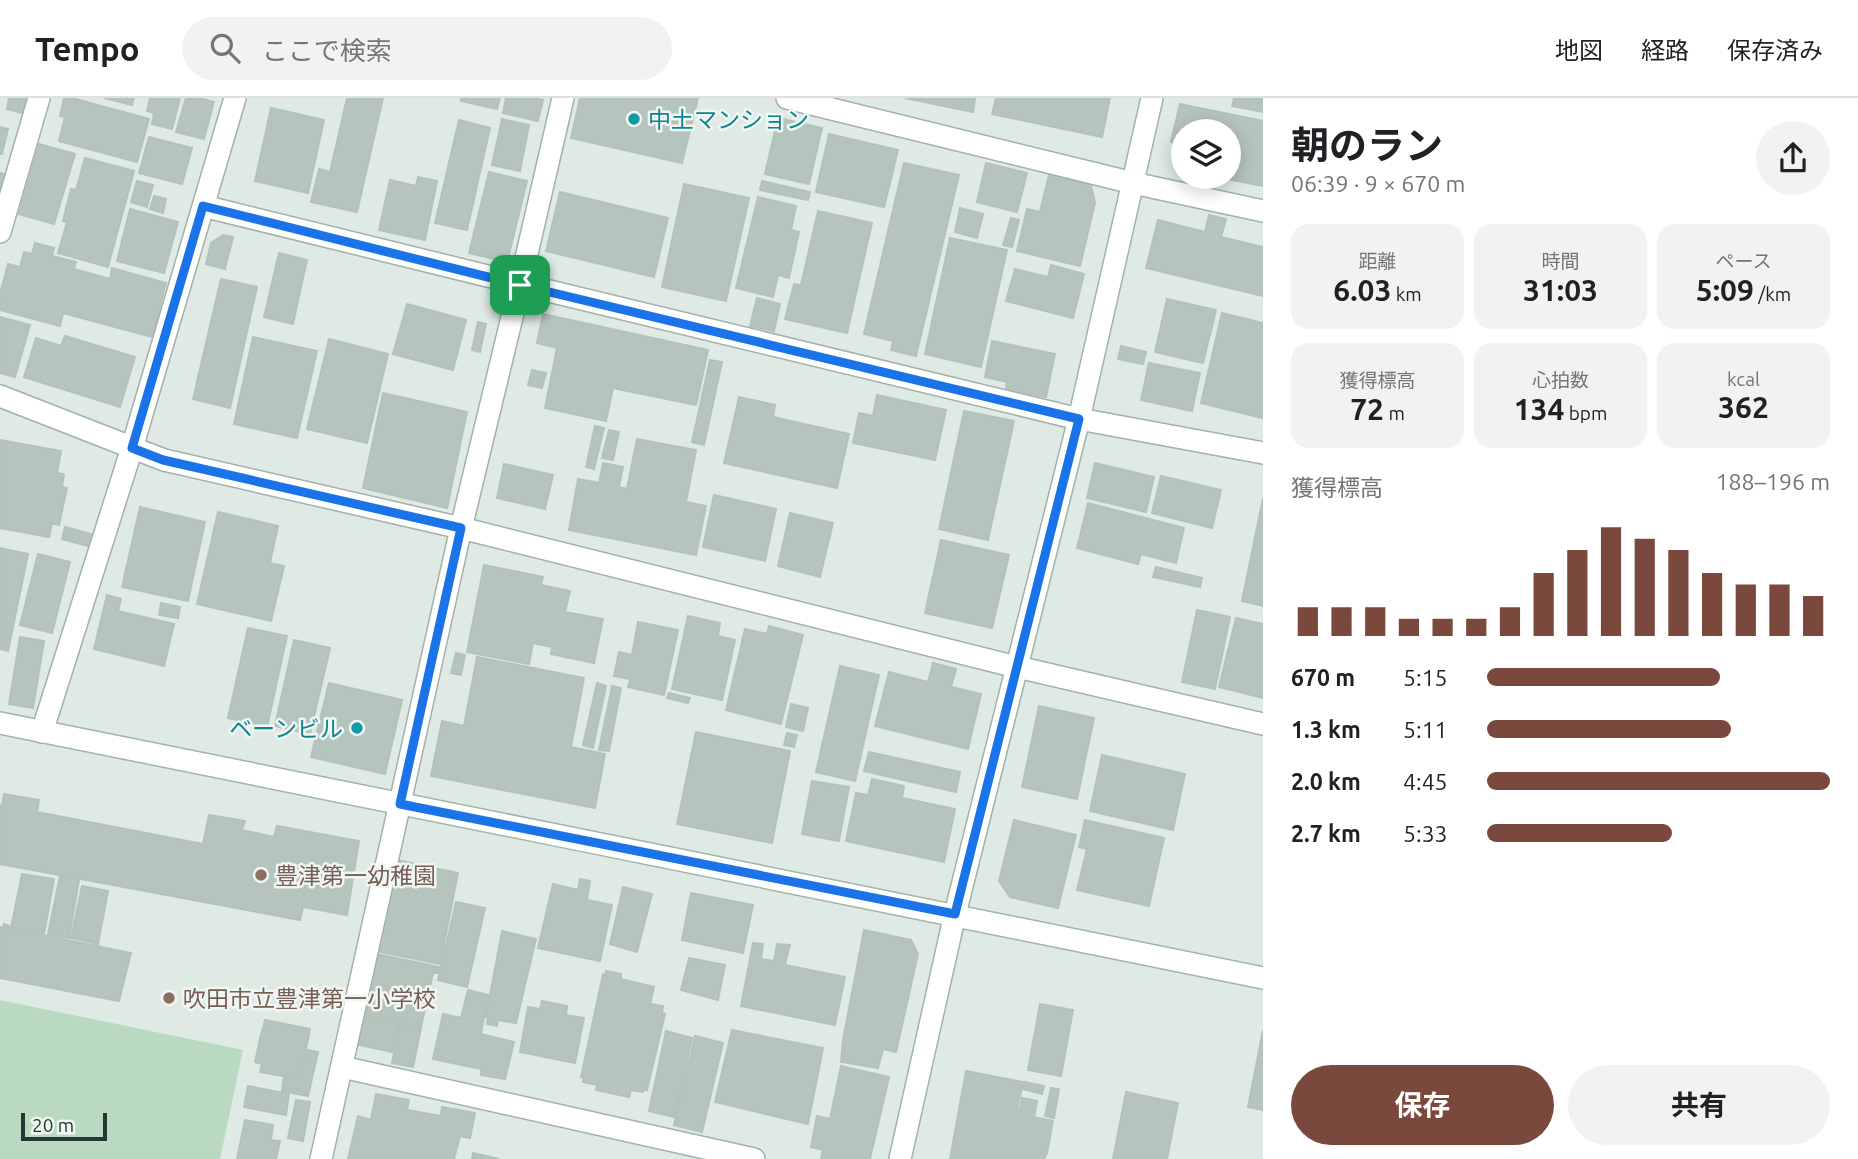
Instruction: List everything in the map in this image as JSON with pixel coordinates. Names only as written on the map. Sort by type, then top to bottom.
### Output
[{"type":"street","points":[[0,232],[39,98]]},
{"type":"street","points":[[42,732],[132,448],[235,98]]},
{"type":"street","points":[[321,1159],[461,528],[563,98]]},
{"type":"street","points":[[787,98],[1133,183],[1263,211]]},
{"type":"street","points":[[900,1159],[955,914],[1079,419],[1152,98]]},
{"type":"street","points":[[203,206],[1079,419],[1263,453]]},
{"type":"street","points":[[0,396],[163,460],[461,528],[1017,667],[1263,724]]},
{"type":"street","points":[[0,723],[1263,978]]},
{"type":"street","points":[[342,1067],[754,1159]]},
{"type":"green space","points":[[0,1000],[243,1050],[220,1159],[0,1159]]},
{"type":"building","points":[[9,98],[33,98],[29,115],[7,109]]},
{"type":"building","points":[[64,98],[149,119],[137,162],[59,141],[65,117],[60,116]]},
{"type":"building","points":[[104,98],[134,98],[132,105]]},
{"type":"building","points":[[150,98],[180,98],[172,129],[152,124],[154,113],[147,111]]},
{"type":"building","points":[[186,98],[214,102],[204,139],[176,132]]},
{"type":"building","points":[[347,98],[383,98],[357,212],[311,202],[319,169],[330,172]]},
{"type":"building","points":[[461,98],[500,98],[497,109],[461,101]]},
{"type":"building","points":[[506,98],[543,100],[538,121],[503,113]]},
{"type":"building","name":"中土マンション","points":[[580,98],[698,98],[682,163],[571,138]]},
{"type":"building","points":[[905,98],[975,98],[973,112]]},
{"type":"building","points":[[996,98],[1110,98],[1102,137],[992,114]]},
{"type":"building","points":[[1234,98],[1263,98],[1263,112],[1232,106]]},
{"type":"building","points":[[1180,104],[1263,121],[1263,186],[1241,182],[1241,119],[1176,119]]},
{"type":"building","points":[[271,108],[324,120],[308,193],[255,181]]},
{"type":"building","points":[[778,118],[822,128],[809,184],[765,174]]},
{"type":"building","points":[[502,119],[529,125],[520,171],[492,165]]},
{"type":"building","points":[[459,120],[490,128],[467,230],[435,223]]},
{"type":"building","points":[[0,127],[8,129],[2,154],[0,154]]},
{"type":"building","points":[[829,134],[898,150],[884,207],[816,192]]},
{"type":"building","points":[[149,137],[192,148],[182,184],[139,173]]},
{"type":"building","points":[[39,144],[75,154],[54,224],[19,214]]},
{"type":"building","points":[[85,158],[134,171],[108,267],[58,253],[67,222],[63,221],[71,189],[76,190]]},
{"type":"building","points":[[904,163],[959,175],[916,356],[891,350],[893,341],[864,334]]},
{"type":"building","points":[[986,163],[1027,173],[1017,212],[977,202]]},
{"type":"building","points":[[489,172],[527,181],[507,262],[469,253]]},
{"type":"building","points":[[0,173],[4,174],[0,195]]},
{"type":"building","points":[[1049,175],[1091,185],[1095,203],[1080,266],[1017,251],[1027,209],[1040,212]]},
{"type":"building","points":[[418,177],[437,181],[425,240],[379,230],[390,180],[416,186]]},
{"type":"building","points":[[137,181],[153,185],[147,207],[131,202]]},
{"type":"building","points":[[762,181],[810,192],[808,200],[760,190]]},
{"type":"building","points":[[684,184],[749,198],[726,301],[662,287]]},
{"type":"building","points":[[560,192],[668,218],[654,277],[546,251]]},
{"type":"building","points":[[154,196],[166,199],[163,213],[150,209]]},
{"type":"building","points":[[758,197],[796,206],[791,230],[799,232],[789,278],[778,275],[773,297],[736,288]]},
{"type":"building","points":[[960,208],[983,214],[977,238],[955,232]]},
{"type":"building","points":[[130,209],[178,222],[164,273],[117,261]]},
{"type":"building","points":[[818,211],[872,223],[847,333],[785,319],[794,284],[801,285]]},
{"type":"building","points":[[1209,215],[1226,219],[1221,237],[1263,247],[1263,296],[1146,268],[1158,220],[1205,232]]},
{"type":"building","points":[[1011,218],[1019,220],[1012,247],[1003,245]]},
{"type":"building","points":[[223,235],[233,237],[225,269],[206,264],[211,243]]},
{"type":"building","points":[[950,238],[1007,250],[981,367],[925,354]]},
{"type":"building","points":[[35,243],[54,248],[52,256],[76,262],[74,269],[110,279],[112,268],[166,283],[152,337],[63,313],[60,326],[0,310],[0,294],[8,264],[20,267],[24,252],[32,254]]},
{"type":"building","points":[[279,253],[307,260],[293,324],[264,317]]},
{"type":"building","points":[[1051,265],[1084,274],[1073,318],[1006,301],[1015,269],[1048,277]]},
{"type":"building","points":[[221,279],[257,287],[230,408],[193,399]]},
{"type":"building","points":[[757,298],[780,304],[774,331],[750,326]]},
{"type":"building","points":[[1167,299],[1216,310],[1203,363],[1155,352]]},
{"type":"building","points":[[407,304],[466,320],[453,370],[393,354]]},
{"type":"building","points":[[1222,313],[1263,323],[1262,418],[1201,403]]},
{"type":"building","points":[[543,314],[708,350],[696,405],[613,388],[606,421],[545,408],[557,348],[537,343]]},
{"type":"building","points":[[0,317],[30,325],[15,377],[0,373]]},
{"type":"building","points":[[478,322],[486,324],[480,352],[472,350]]},
{"type":"building","points":[[65,336],[135,357],[120,407],[24,377],[36,338],[61,346]]},
{"type":"building","points":[[253,337],[317,351],[297,438],[234,424]]},
{"type":"building","points":[[329,339],[388,354],[367,443],[307,429]]},
{"type":"building","points":[[992,341],[1055,354],[1046,397],[1006,389],[1007,382],[985,377]]},
{"type":"building","points":[[1121,346],[1146,352],[1143,364],[1118,359]]},
{"type":"building","points":[[710,360],[722,362],[704,445],[692,442]]},
{"type":"building","points":[[1149,363],[1200,373],[1192,411],[1141,400]]},
{"type":"building","points":[[532,370],[546,373],[542,388],[528,385]]},
{"type":"building","points":[[383,393],[467,412],[447,508],[363,488]]},
{"type":"building","points":[[877,395],[946,410],[935,460],[853,443],[859,413],[873,416]]},
{"type":"building","points":[[739,397],[775,405],[773,417],[849,434],[837,488],[724,463]]},
{"type":"building","points":[[964,411],[1014,421],[988,540],[939,529]]},
{"type":"building","points":[[595,426],[604,428],[594,469],[586,467]]},
{"type":"building","points":[[609,430],[619,432],[613,460],[602,458]]},
{"type":"building","points":[[637,439],[696,450],[686,502],[706,506],[696,555],[569,530],[578,479],[599,483],[603,463],[623,467],[619,487],[627,489]]},
{"type":"building","points":[[0,440],[61,451],[57,473],[64,474],[62,487],[67,488],[59,525],[52,523],[49,537],[0,528]]},
{"type":"building","points":[[1095,463],[1154,477],[1146,512],[1087,498]]},
{"type":"building","points":[[504,464],[553,475],[545,509],[497,498]]},
{"type":"building","points":[[1161,476],[1221,490],[1212,528],[1152,513]]},
{"type":"building","points":[[714,495],[776,509],[765,561],[703,547]]},
{"type":"building","points":[[1263,498],[1263,606],[1242,601]]},
{"type":"building","points":[[1088,503],[1184,528],[1176,563],[1141,554],[1138,564],[1077,548]]},
{"type":"building","points":[[140,507],[205,522],[188,601],[122,587]]},
{"type":"building","points":[[218,512],[278,526],[270,563],[284,566],[271,621],[197,604]]},
{"type":"building","points":[[790,513],[833,523],[820,577],[778,566]]},
{"type":"building","points":[[65,527],[91,534],[88,546],[62,539]]},
{"type":"building","points":[[941,540],[1009,555],[992,628],[925,613]]},
{"type":"building","points":[[0,548],[28,554],[8,651],[0,649]]},
{"type":"building","points":[[38,554],[70,562],[52,633],[20,625]]},
{"type":"building","points":[[484,565],[543,577],[541,585],[570,591],[565,612],[603,619],[594,663],[551,654],[552,647],[533,643],[529,664],[467,652]]},
{"type":"building","points":[[1156,567],[1202,578],[1200,587],[1153,577]]},
{"type":"building","points":[[107,595],[121,599],[118,611],[174,624],[164,666],[94,649]]},
{"type":"building","points":[[161,603],[180,607],[178,618],[159,615]]},
{"type":"building","points":[[1197,610],[1230,617],[1215,689],[1182,682]]},
{"type":"building","points":[[688,616],[720,623],[718,636],[735,640],[722,700],[672,689]]},
{"type":"building","points":[[1236,618],[1263,624],[1263,698],[1219,687]]},
{"type":"building","points":[[638,622],[678,630],[664,695],[628,687],[630,679],[614,676],[619,652],[632,655]]},
{"type":"building","points":[[769,626],[803,635],[781,724],[726,710],[745,629],[767,634]]},
{"type":"building","points":[[248,628],[287,636],[267,727],[228,718]]},
{"type":"building","points":[[20,637],[44,641],[33,708],[9,704]]},
{"type":"building","points":[[294,640],[330,648],[310,734],[275,726]]},
{"type":"building","points":[[456,653],[465,655],[461,675],[451,673]]},
{"type":"building","points":[[477,657],[584,678],[571,747],[605,754],[595,808],[431,776],[442,721],[464,726]]},
{"type":"building","points":[[933,663],[956,669],[951,687],[981,694],[968,749],[875,726],[889,672],[928,682]]},
{"type":"building","points":[[840,666],[879,675],[855,781],[816,772]]},
{"type":"building","name":"ベーンビル","points":[[329,683],[402,700],[385,774],[311,757]]},
{"type":"building","points":[[597,683],[606,686],[593,748],[583,745]]},
{"type":"building","points":[[612,686],[621,688],[609,751],[599,750]]},
{"type":"building","points":[[669,693],[690,698],[688,703],[667,698]]},
{"type":"building","points":[[791,704],[808,708],[803,731],[786,727]]},
{"type":"building","points":[[1039,706],[1094,718],[1077,799],[1022,787]]},
{"type":"building","points":[[696,732],[790,751],[772,843],[677,824]]},
{"type":"building","points":[[787,733],[797,735],[794,747],[784,745]]},
{"type":"building","points":[[869,752],[960,772],[956,792],[864,771]]},
{"type":"building","points":[[1102,755],[1185,774],[1173,830],[1090,811]]},
{"type":"building","points":[[872,779],[904,786],[902,798],[955,809],[944,862],[846,841],[856,793],[868,795]]},
{"type":"building","points":[[812,781],[849,787],[839,841],[802,834]]},
{"type":"building","points":[[4,794],[39,800],[37,812],[203,844],[209,815],[245,821],[242,830],[274,837],[277,826],[359,841],[347,915],[303,907],[300,920],[0,864],[0,805]]},
{"type":"building","points":[[1014,820],[1076,835],[1058,908],[1010,897],[999,881]]},
{"type":"building","points":[[1085,820],[1164,838],[1149,906],[1077,890],[1087,849],[1079,847]]},
{"type":"building","points":[[397,860],[458,873],[440,964],[376,951]]},
{"type":"building","points":[[22,874],[54,879],[44,934],[11,928]]},
{"type":"building","points":[[60,876],[79,880],[69,938],[48,934]]},
{"type":"building","points":[[580,879],[590,881],[587,900],[612,905],[600,961],[538,948],[553,884],[578,890]]},
{"type":"building","points":[[82,886],[108,891],[98,944],[71,938]]},
{"type":"building","points":[[623,887],[652,894],[637,952],[610,944]]},
{"type":"building","points":[[691,893],[753,905],[743,953],[682,940]]},
{"type":"building","points":[[456,902],[485,908],[467,987],[438,980]]},
{"type":"building","points":[[4,924],[9,926],[8,928],[131,953],[119,1001],[0,978],[0,927],[3,928]]},
{"type":"building","points":[[864,930],[911,940],[918,954],[896,1052],[883,1049],[878,1068],[841,1062]]},
{"type":"building","points":[[502,931],[536,939],[516,1023],[498,1020],[497,1026],[487,1024],[486,1017]]},
{"type":"building","points":[[753,943],[763,944],[761,959],[774,961],[777,944],[790,945],[785,965],[845,977],[835,1025],[741,1006]]},
{"type":"building","points":[[377,954],[439,967],[439,973],[433,973],[421,1027],[364,1015]]},
{"type":"building","points":[[689,958],[725,965],[718,1000],[681,990]]},
{"type":"building","points":[[606,971],[621,974],[621,979],[654,987],[650,1004],[663,1006],[662,1013],[665,1014],[647,1090],[631,1090],[629,1097],[596,1090],[597,1085],[583,1082],[584,1078],[581,1077],[603,974],[606,975]]},
{"type":"building","points":[[468,990],[488,995],[481,1034],[514,1042],[505,1079],[481,1075],[481,1069],[433,1059],[443,1014],[461,1018]]},
{"type":"building","points":[[542,1001],[567,1006],[566,1015],[584,1018],[575,1063],[520,1052],[528,1007],[540,1009]]},
{"type":"building","points":[[1040,1004],[1073,1010],[1061,1076],[1028,1070]]},
{"type":"building","points":[[361,1015],[399,1023],[392,1052],[355,1044]]},
{"type":"building","points":[[265,1020],[310,1029],[300,1079],[260,1072],[262,1064],[255,1062],[261,1034],[266,1035],[267,1032],[262,1032]]},
{"type":"building","points":[[400,1023],[421,1028],[413,1067],[392,1063]]},
{"type":"building","points":[[732,1030],[823,1048],[808,1124],[715,1102]]},
{"type":"building","points":[[1263,1030],[1263,1110],[1248,1107]]},
{"type":"building","points":[[666,1031],[692,1038],[674,1117],[649,1111]]},
{"type":"building","points":[[695,1036],[723,1043],[702,1132],[674,1125]]},
{"type":"building","points":[[307,1050],[318,1052],[308,1096],[282,1091],[284,1076],[300,1079]]},
{"type":"building","points":[[841,1066],[889,1077],[870,1159],[821,1158],[823,1150],[811,1147],[817,1116],[830,1119]]},
{"type":"building","points":[[966,1071],[1023,1082],[1017,1110],[1020,1110],[1022,1098],[1037,1101],[1034,1117],[1053,1121],[1044,1159],[950,1159]]},
{"type":"building","points":[[1025,1082],[1044,1086],[1042,1094],[1023,1089]]},
{"type":"building","points":[[248,1086],[289,1094],[286,1115],[244,1107]]},
{"type":"building","points":[[1051,1088],[1059,1089],[1054,1118],[1045,1116]]},
{"type":"building","points":[[1126,1092],[1178,1103],[1167,1159],[1113,1159]]},
{"type":"building","points":[[376,1094],[409,1100],[407,1110],[441,1116],[442,1107],[475,1113],[470,1138],[460,1136],[454,1159],[348,1159],[358,1116],[371,1120]]},
{"type":"building","points":[[296,1100],[310,1102],[303,1141],[288,1138]]},
{"type":"building","points":[[245,1120],[273,1125],[271,1140],[280,1141],[276,1159],[237,1159]]},
{"type":"building","points":[[473,1153],[499,1159],[472,1159]]},
{"type":"place","name":"中土マンション","points":[[634,119]]},
{"type":"place","name":"ベーンビル","points":[[357,728]]},
{"type":"place","name":"豊津第一幼稚園","points":[[261,875]]},
{"type":"place","name":"吹田市立豊津第一小学校","points":[[169,998]]},
{"type":"route","points":[[203,206],[520,285],[1079,419],[955,914],[400,804],[461,528],[163,460],[132,448],[203,206]]}]
